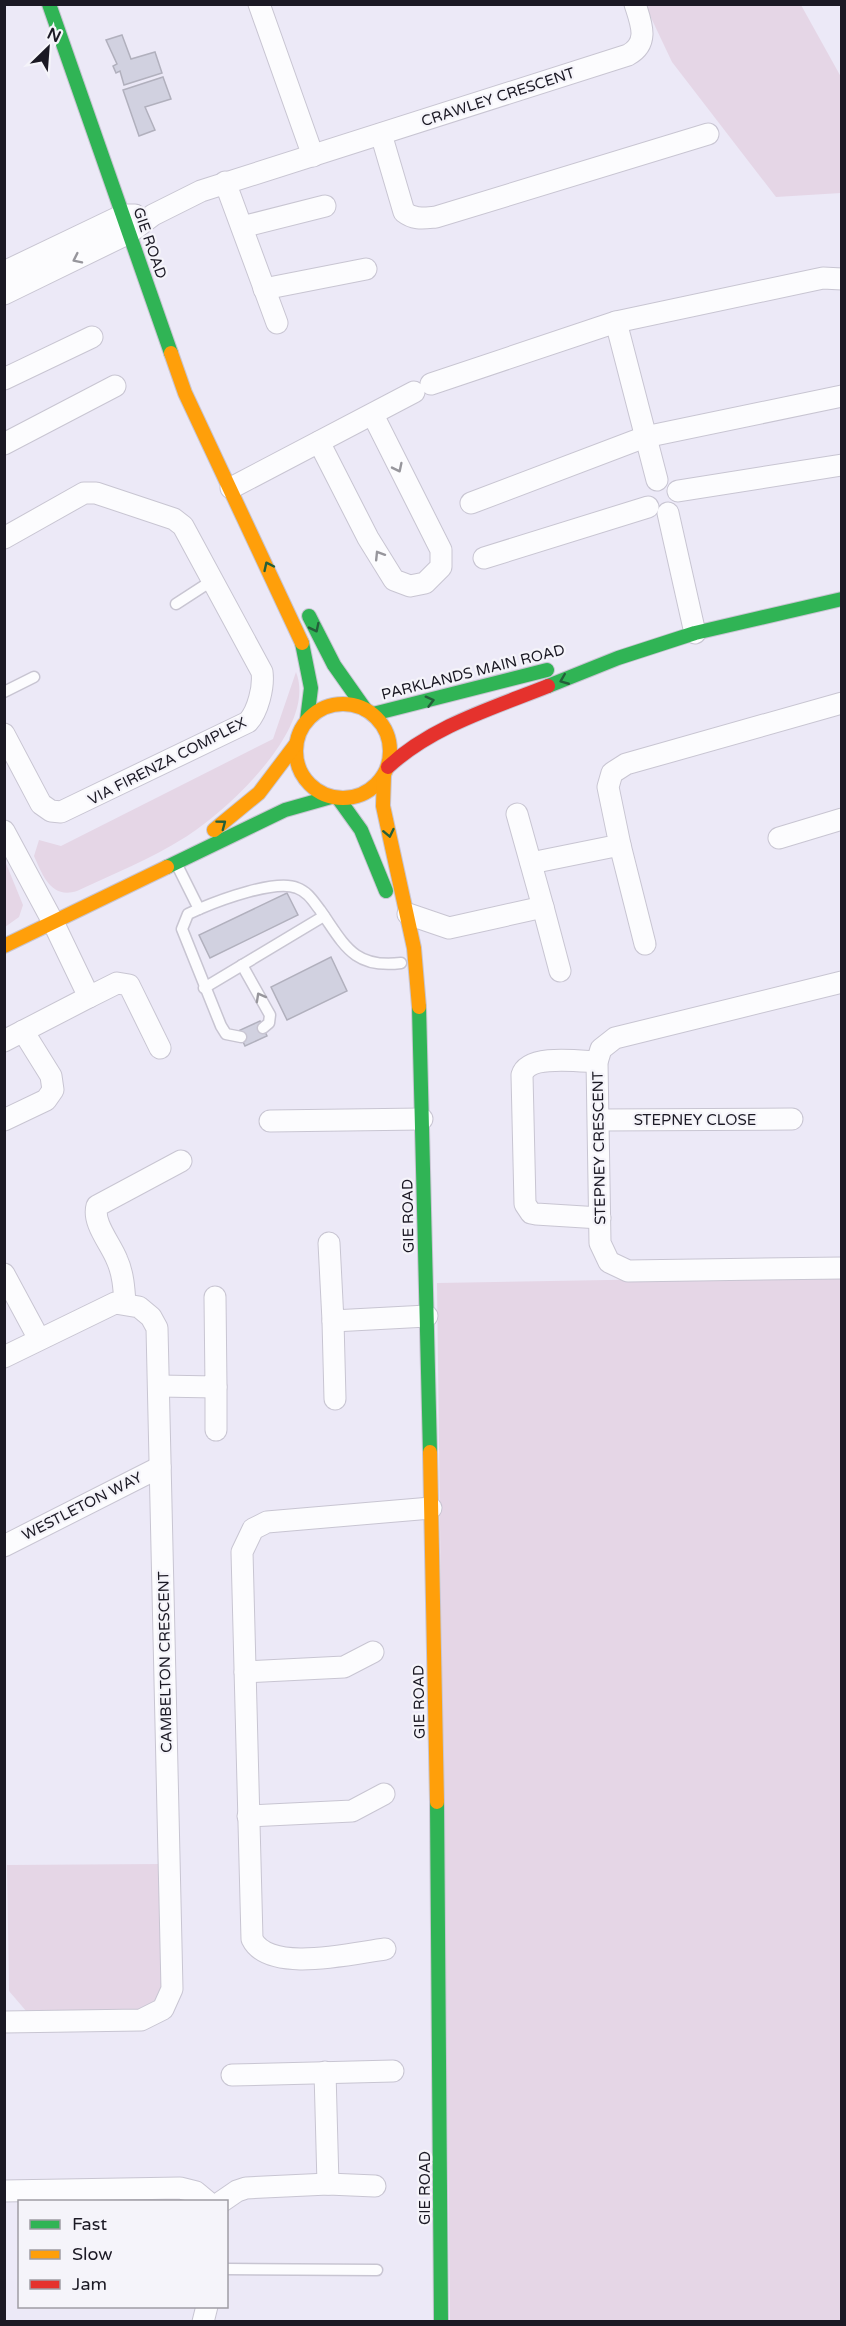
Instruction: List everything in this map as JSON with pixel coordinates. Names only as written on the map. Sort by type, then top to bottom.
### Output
[{"type":"street","name":"GIE ROAD","points":[[49,4],[184,393],[299,635],[311,676],[312,692],[307,720]]},
{"type":"street","points":[[259,4],[313,156]]},
{"type":"street","name":"CRAWLEY CRESCENT","points":[[126,224],[153,215],[201,191],[225,182],[628,55],[638,48],[644,33],[635,4]]},
{"type":"street","points":[[381,134],[404,212],[410,217],[420,219],[436,217],[708,134]]},
{"type":"street","points":[[225,182],[277,323]]},
{"type":"street","points":[[242,227],[325,206]]},
{"type":"street","points":[[4,272],[126,224]]},
{"type":"street","points":[[4,294],[126,224]]},
{"type":"street","points":[[264,290],[366,269]]},
{"type":"street","points":[[231,489],[423,388],[616,322],[823,278],[842,279]]},
{"type":"street","points":[[616,322],[657,480]]},
{"type":"street","points":[[4,379],[92,338]]},
{"type":"street","points":[[4,444],[115,386]]},
{"type":"street","points":[[471,503],[645,437],[842,396]]},
{"type":"street","points":[[320,442],[368,538],[394,580],[411,586],[425,583],[441,567],[441,550],[373,415]]},
{"type":"street","points":[[678,491],[842,465]]},
{"type":"street","points":[[484,558],[658,510],[678,504],[678,491],[670,481],[657,480],[645,491],[658,510],[695,633]]},
{"type":"street","name":"GIE ROAD","points":[[231,489],[249,507],[277,555]]},
{"type":"street","name":"VIA FIRENZA COMPLEX","points":[[4,538],[84,493],[96,493],[174,519],[183,526],[262,672],[263,679],[254,716],[248,722],[61,812],[51,811],[41,804],[4,734]]},
{"type":"street","name":"PARKLANDS MAIN ROAD","points":[[386,771],[405,751],[451,725],[618,658],[695,633],[842,599]]},
{"type":"street","points":[[174,860],[285,810],[334,797],[365,793],[386,771],[391,755],[389,740],[383,724],[369,711],[334,665],[301,602]]},
{"type":"street","name":"PARKLANDS MAIN ROAD","points":[[369,711],[403,708],[556,667],[618,658]]},
{"type":"street","points":[[4,946],[158,871],[174,860],[240,810],[268,783],[296,744],[307,720],[320,709],[348,703],[369,711]]},
{"type":"street","points":[[645,944],[608,786],[612,773],[626,764],[842,703]]},
{"type":"street","points":[[296,744],[296,755],[302,774],[315,789],[334,797]]},
{"type":"street","name":"GIE ROAD","points":[[386,771],[383,806],[399,909],[421,1082],[440,2015],[441,2322]]},
{"type":"street","name":"GIE ROAD","points":[[334,797],[350,811],[399,909]]},
{"type":"street","points":[[517,814],[560,971]]},
{"type":"street","points":[[779,838],[842,819]]},
{"type":"street","points":[[4,831],[53,922],[89,997]]},
{"type":"street","points":[[531,863],[620,845]]},
{"type":"street","points":[[405,958],[449,928],[543,907]]},
{"type":"street","points":[[399,909],[449,928]]},
{"type":"street","name":"STEPNEY CRESCENT","points":[[842,982],[615,1038],[601,1049],[597,1062],[600,1218],[602,1250],[609,1262],[621,1270],[842,1268]]},
{"type":"street","points":[[4,1120],[46,1100],[53,1090],[51,1076],[14,1036],[117,983],[129,985],[160,1048]]},
{"type":"street","points":[[597,1062],[532,1063],[525,1067],[522,1075],[525,1204],[531,1213],[536,1214],[600,1218]]},
{"type":"street","points":[[270,1121],[422,1119]]},
{"type":"street","name":"STEPNEY CLOSE","points":[[599,1120],[792,1119]]},
{"type":"street","points":[[4,1357],[107,1305],[125,1303],[118,1262],[97,1219],[97,1206],[181,1161]]},
{"type":"street","points":[[329,1243],[335,1399]]},
{"type":"street","points":[[4,1274],[39,1340]]},
{"type":"street","points":[[215,1297],[216,1430]]},
{"type":"street","name":"CAMBELTON CRESCENT","points":[[4,2022],[141,2020],[157,2014],[170,1996],[156,1324],[143,1310],[125,1303]]},
{"type":"street","points":[[333,1321],[427,1316]]},
{"type":"street","points":[[159,1386],[216,1387]]},
{"type":"street","name":"WESTLETON WAY","points":[[4,1546],[160,1467]]},
{"type":"street","points":[[385,1949],[291,1958],[273,1956],[256,1948],[250,1924],[242,1552],[253,1529],[267,1522],[376,1514],[431,1515]]},
{"type":"street","points":[[244,1672],[344,1667],[374,1652]]},
{"type":"street","points":[[248,1816],[351,1811],[384,1794]]},
{"type":"street","points":[[232,2075],[393,2071]]},
{"type":"street","points":[[325,2072],[328,2184]]},
{"type":"street","points":[[224,2200],[246,2188],[328,2184],[375,2186]]},
{"type":"street","points":[[4,2192],[180,2188],[196,2192],[206,2200]]},
{"type":"lane","points":[[176,604],[213,580]]},
{"type":"lane","points":[[4,692],[34,677]]},
{"type":"lane","points":[[174,860],[199,909]]},
{"type":"lane","points":[[241,1037],[226,1034],[204,988],[182,929],[188,914],[281,885],[296,887],[309,895],[353,955],[380,965],[405,958]]},
{"type":"lane","points":[[204,988],[324,916]]},
{"type":"lane","points":[[242,965],[270,1015],[269,1023],[263,1028]]},
{"type":"lane","points":[[228,2269],[377,2270]]},
{"type":"shaded area","points":[[645,5],[801,5],[841,77],[841,193],[776,197],[672,62]]},
{"type":"shaded area","points":[[296,672],[299,694],[294,718],[282,742],[264,766],[223,809],[171,846],[77,891],[61,892],[49,884],[34,856],[39,840],[61,846],[273,739]]},
{"type":"shaded area","points":[[5,861],[23,905],[19,917],[5,927]]},
{"type":"shaded area","points":[[841,1276],[841,2321],[450,2321],[437,1283]]},
{"type":"shaded area","points":[[161,1864],[162,1987],[153,2004],[143,2012],[27,2012],[9,1991],[7,1865]]},
{"type":"building","points":[[122,35],[131,59],[155,52],[162,73],[124,85],[120,71],[116,73],[113,66],[117,64],[106,40]]},
{"type":"building","points":[[163,77],[171,99],[145,107],[155,130],[139,136],[123,90]]},
{"type":"building","points":[[287,893],[298,915],[210,958],[199,935]]},
{"type":"building","points":[[331,957],[347,991],[287,1020],[271,987]]},
{"type":"building","points":[[260,1021],[267,1036],[245,1046],[238,1031]]},
{"type":"traffic: fast","points":[[49,4],[171,353]]},
{"type":"traffic: fast","points":[[548,686],[618,658],[695,633],[842,599]]},
{"type":"traffic: fast","points":[[309,616],[334,665],[365,709]]},
{"type":"traffic: fast","points":[[302,643],[311,688],[307,720]]},
{"type":"traffic: fast","points":[[373,714],[547,670]]},
{"type":"traffic: fast","points":[[167,867],[285,810],[331,797]]},
{"type":"traffic: fast","points":[[338,798],[361,830],[386,891]]},
{"type":"traffic: fast","points":[[419,1007],[430,1452]]},
{"type":"traffic: fast","points":[[437,1802],[441,2322]]},
{"type":"traffic: slow","points":[[171,353],[185,393],[302,643]]},
{"type":"traffic: slow","points":[[334,704],[352,704],[377,717],[387,733],[390,751],[387,769],[377,785],[352,798],[334,798],[309,785],[296,760],[296,742],[309,717],[334,704]]},
{"type":"traffic: slow","points":[[214,830],[259,793],[296,744]]},
{"type":"traffic: slow","points":[[384,775],[383,806],[414,948],[419,1007]]},
{"type":"traffic: slow","points":[[4,946],[167,867]]},
{"type":"traffic: slow","points":[[430,1452],[437,1802]]},
{"type":"traffic: jam","points":[[388,767],[405,753],[443,729],[548,686]]}]
